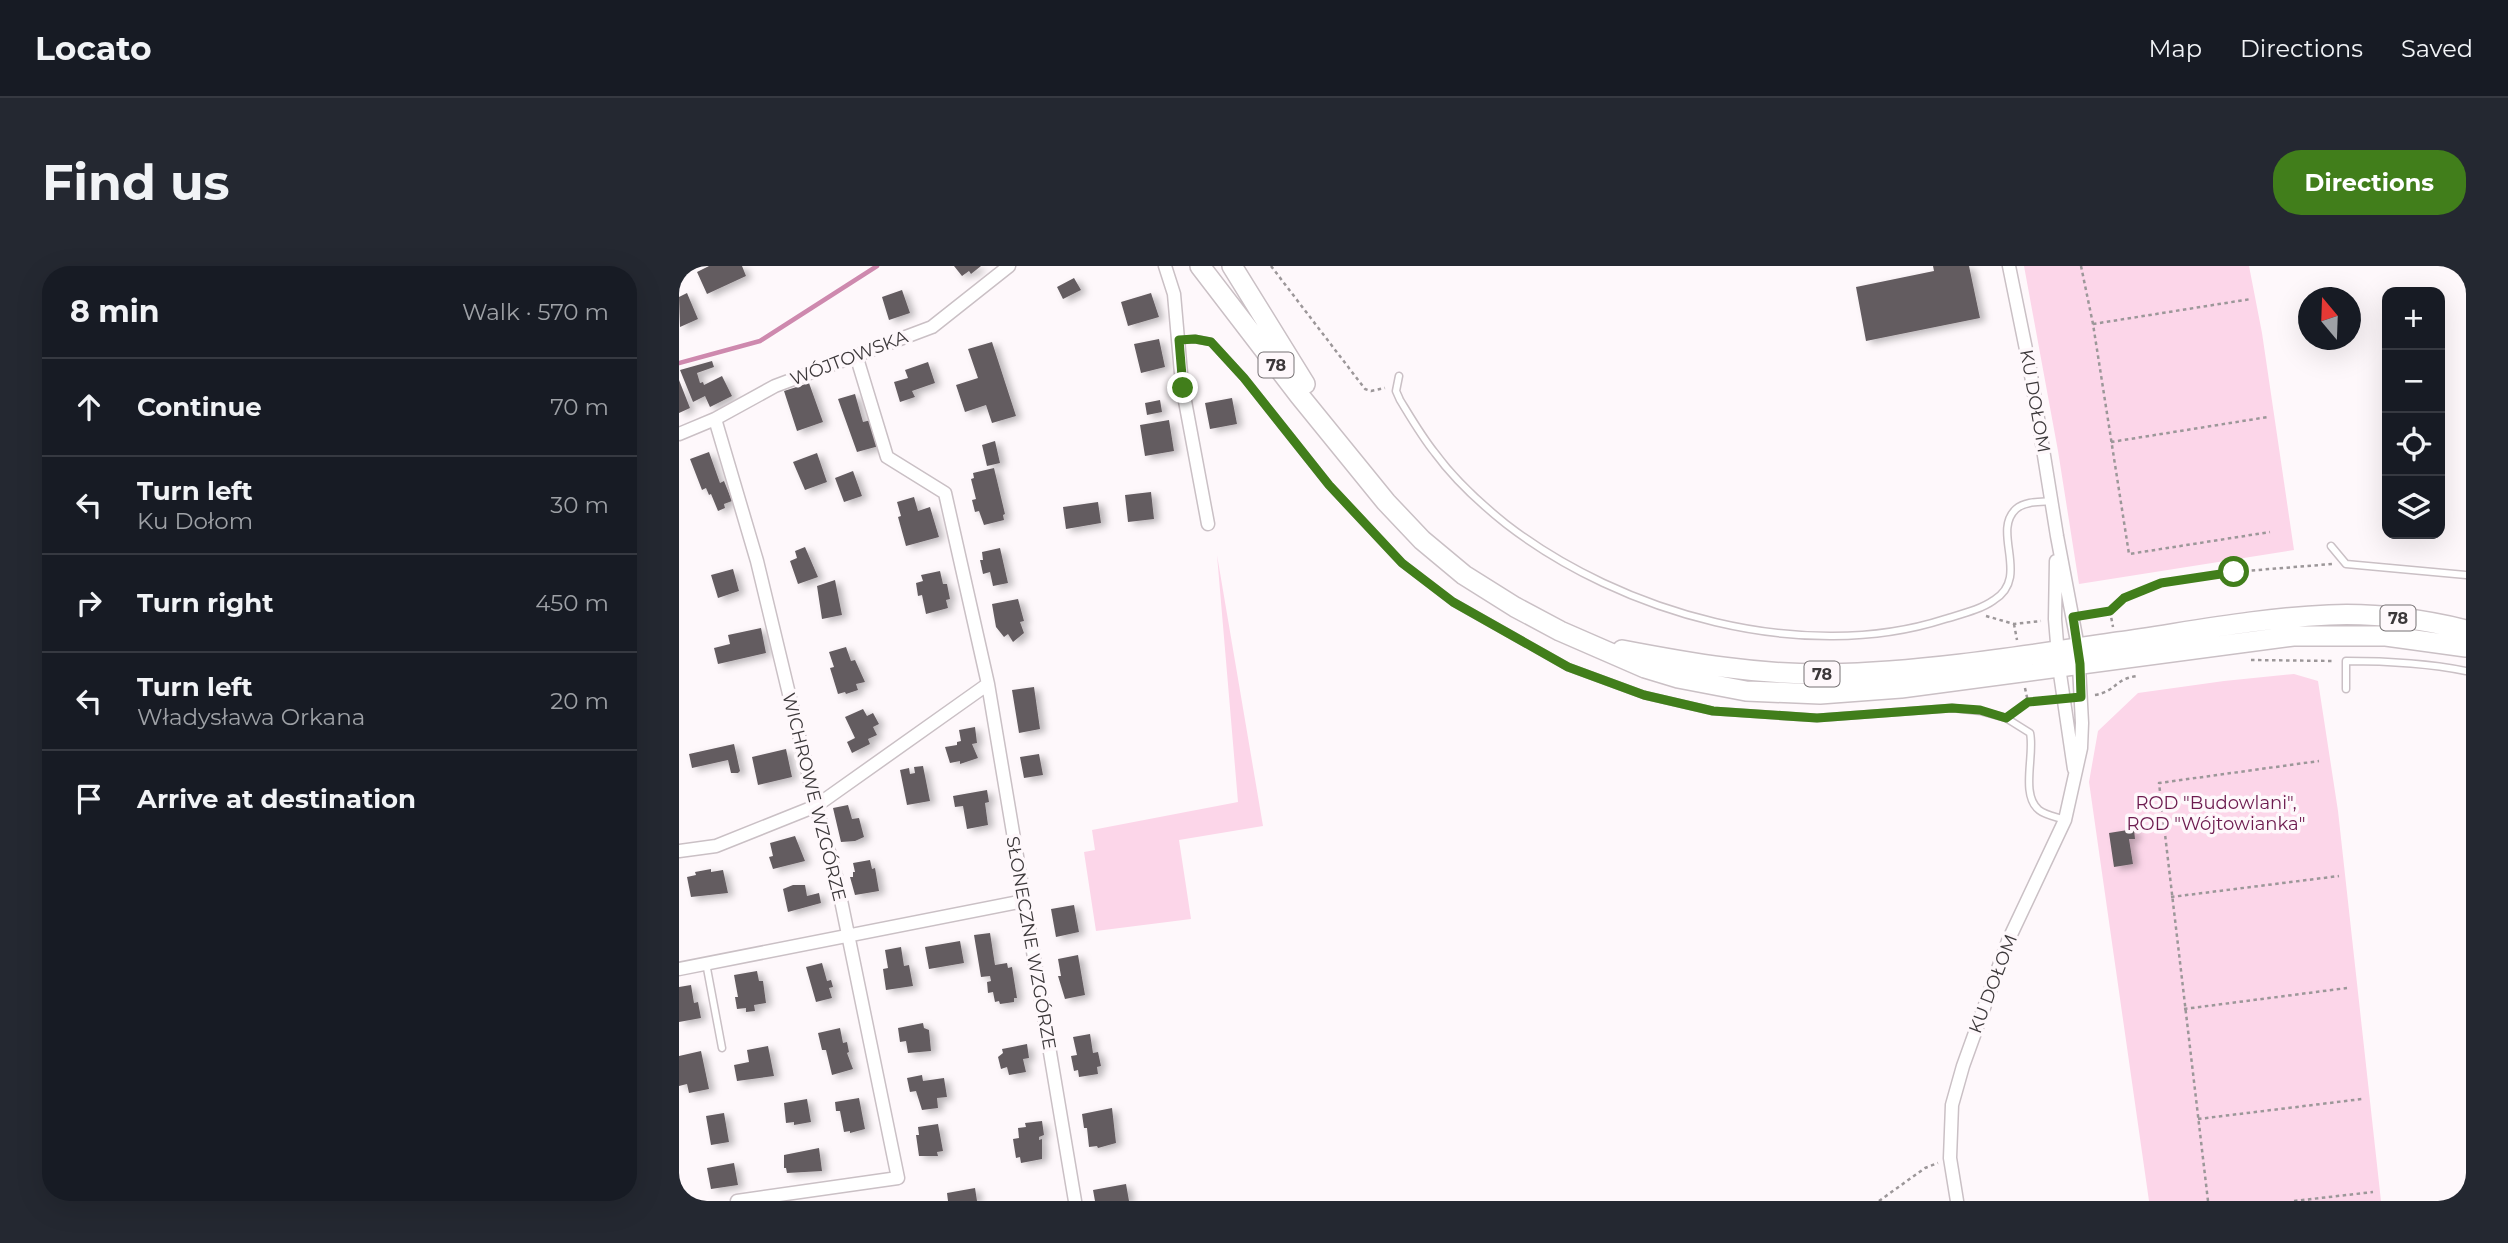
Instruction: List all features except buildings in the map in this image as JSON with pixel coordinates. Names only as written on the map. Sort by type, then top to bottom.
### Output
[{"type":"main road","name":"78","points":[[1200,266],[1299,395],[1386,502],[1422,540],[1464,575],[1515,607],[1587,643],[1645,668],[1678,678],[1746,691],[1857,692],[2058,658],[2293,636],[2386,636],[2466,647]]},
{"type":"main road","name":"78","points":[[1232,266],[1354,462]]},
{"type":"main road","name":"78","points":[[2079,656],[2236,624],[2330,615],[2412,619],[2466,629]]},
{"type":"street","name":"WÓJTOWSKA","points":[[679,434],[715,419],[775,386],[932,327],[1009,266]]},
{"type":"street","points":[[1165,266],[1174,294],[1182,385],[1208,523]]},
{"type":"street","name":"KU DOŁOM","points":[[1957,1201],[1951,1158],[1952,1105],[1963,1066],[2008,941],[2065,820],[2081,748],[2079,656],[2030,369],[2009,266]]},
{"type":"street","name":"SŁONECZNE WZGÓRZE","points":[[856,355],[887,457],[945,493],[988,684],[1075,1201]]},
{"type":"street","name":"WICHROWE WZGÓRZE","points":[[715,419],[757,561],[815,806],[835,876],[898,1178],[737,1201]]},
{"type":"street","name":"KU DOŁOM","points":[[2057,536],[2055,619],[2075,776]]},
{"type":"street","points":[[679,851],[716,846],[815,806],[988,684]]},
{"type":"street","points":[[679,969],[1024,901]]},
{"type":"lane","points":[[1179,340],[1211,342],[1244,378],[1329,485],[1402,563],[1453,602],[1568,667],[1644,695],[1713,711],[1817,718],[1952,708],[1980,710],[2006,718],[2030,733],[2032,742],[2029,788],[2034,804],[2042,812],[2065,820]]},
{"type":"lane","points":[[1399,376],[1396,391],[1435,454],[1471,492],[1507,524],[1552,554],[1605,583],[1653,604],[1713,621],[1763,630],[1838,636],[1894,632],[1977,608],[2000,596],[2011,578],[2011,557],[2007,539],[2009,519],[2017,508],[2052,501]]},
{"type":"lane","points":[[2331,547],[2346,565],[2466,575]]},
{"type":"lane","points":[[2346,689],[2346,661],[2394,662],[2466,671]]},
{"type":"lane","points":[[706,964],[722,1048]]},
{"type":"path","points":[[1271,266],[1366,389],[1371,391],[1385,388],[1396,391]]},
{"type":"path","points":[[2081,266],[2093,324],[2129,554],[2270,532]]},
{"type":"path","points":[[2093,324],[2251,299]]},
{"type":"path","points":[[2111,442],[2268,417]]},
{"type":"path","points":[[2073,617],[2110,611],[2124,598],[2161,583],[2234,572],[2335,563],[2346,565]]},
{"type":"path","points":[[1977,608],[1993,619],[2014,624],[2055,619]]},
{"type":"path","points":[[2248,660],[2346,661]]},
{"type":"path","points":[[2081,697],[2107,693],[2121,678],[2141,675]]},
{"type":"path","points":[[2006,718],[2028,702],[2064,699]]},
{"type":"path","points":[[2208,1201],[2159,783],[2319,761]]},
{"type":"path","points":[[2171,897],[2339,876]]},
{"type":"path","points":[[2184,1009],[2347,988]]},
{"type":"path","points":[[2198,1119],[2362,1098]]},
{"type":"path","points":[[1879,1201],[1925,1168],[1951,1158]]},
{"type":"path","points":[[2294,1201],[2373,1192]]},
{"type":"green space","points":[[2024,266],[2249,266],[2262,333],[2294,550],[2079,584]]},
{"type":"green space","points":[[1217,555],[1263,826],[1179,840],[1191,919],[1096,931],[1084,852],[1095,850],[1092,830],[1238,802]]},
{"type":"green space","name":"ROD \"Budowlani\", ROD \"Wójtowianka\"","points":[[2294,674],[2318,681],[2338,811],[2381,1201],[2149,1201],[2089,782],[2098,731],[2138,693]]},
{"type":"waterway","points":[[679,363],[760,341],[877,266]]},
{"type":"route","points":[[1183,388],[1179,340],[1211,342],[1244,378],[1329,485],[1368,529],[1402,563],[1453,602],[1568,667],[1644,695],[1713,711],[1817,718],[1952,708],[1980,710],[2006,718],[2028,702],[2081,697],[2080,664],[2073,617],[2110,611],[2124,598],[2161,583],[2234,572]]}]
